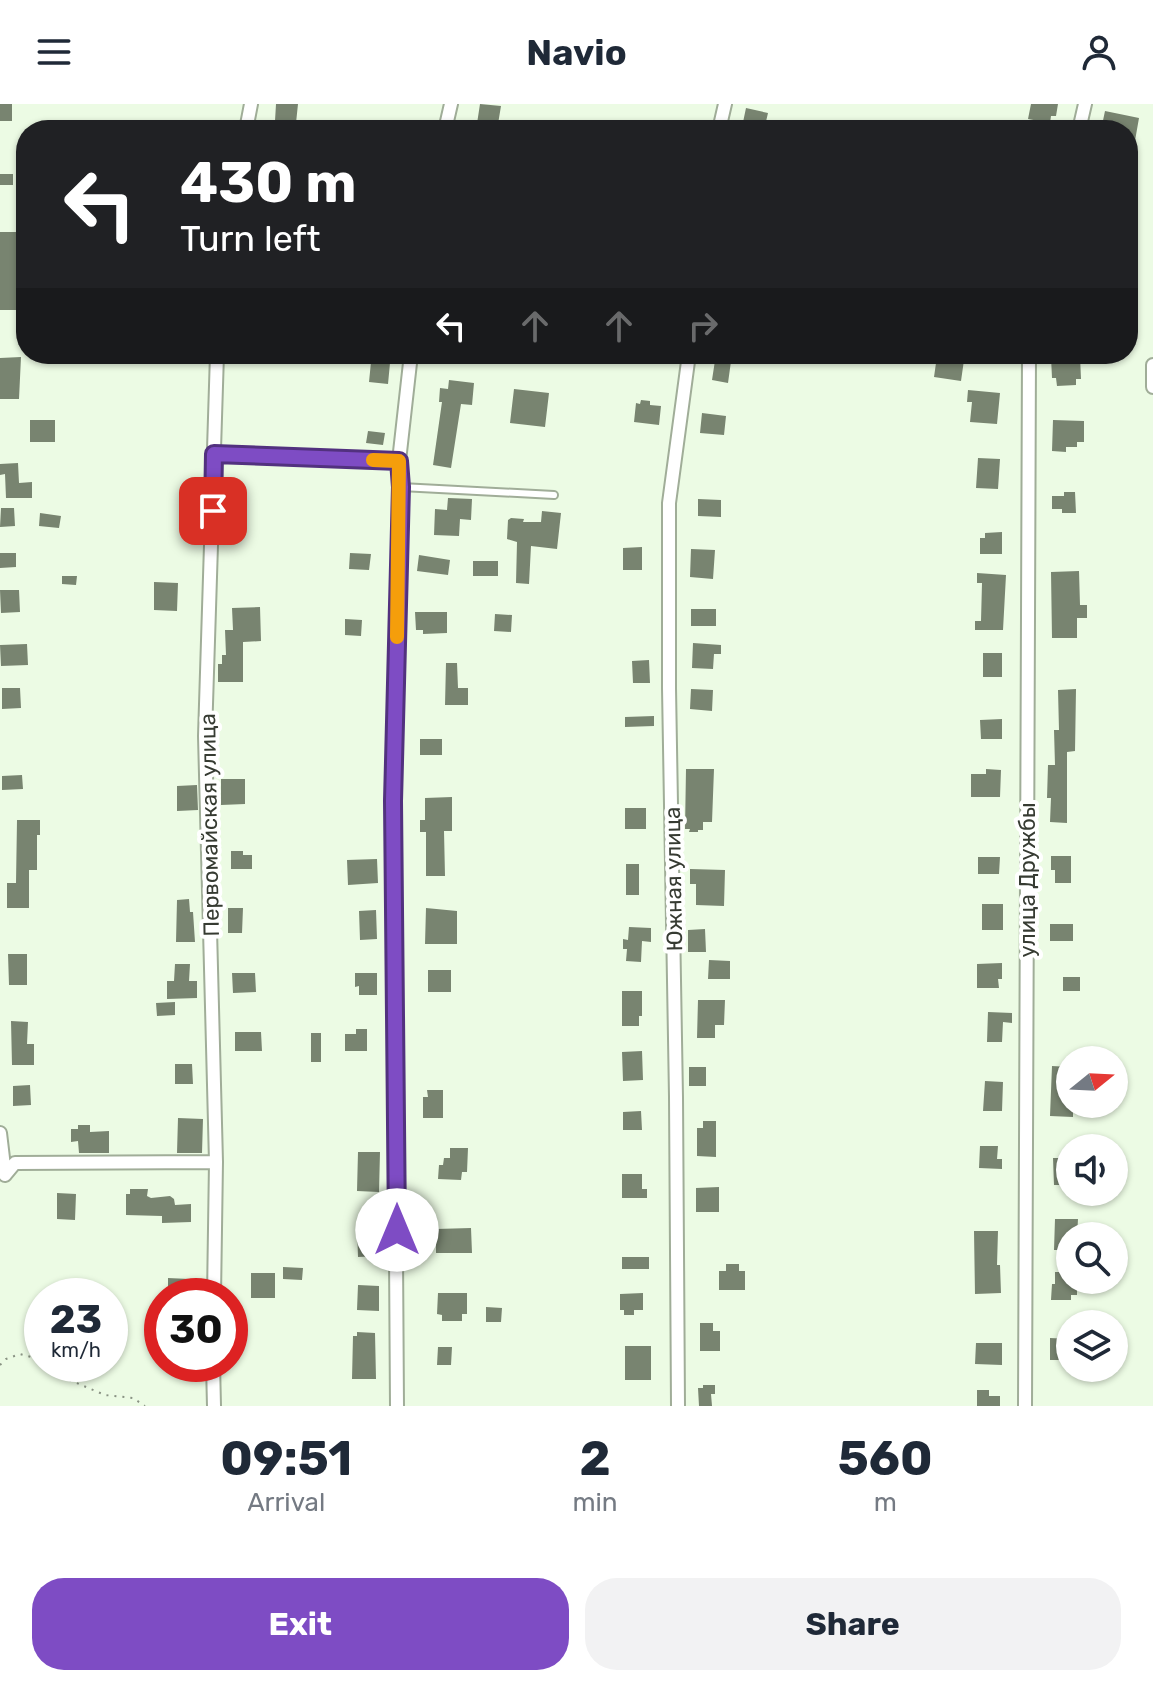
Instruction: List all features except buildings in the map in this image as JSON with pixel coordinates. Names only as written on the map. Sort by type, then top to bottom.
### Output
[{"type":"street","name":"Первомайская улица","points":[[214,1278],[216,1162],[205,736],[217,364]]},
{"type":"street","points":[[397,1406],[393,801],[401,487],[399,461],[410,364]]},
{"type":"street","name":"Южная улица","points":[[678,1406],[669,503],[688,364]]},
{"type":"street","name":"улица Дружбы","points":[[1025,1406],[1029,364]]},
{"type":"street","points":[[1152,365],[1153,387]]},
{"type":"street","points":[[0,1133],[3,1177]]},
{"type":"street","points":[[3,1177],[15,1163],[216,1162]]},
{"type":"street","points":[[213,1382],[214,1406]]},
{"type":"lane","points":[[214,454],[399,461]]},
{"type":"lane","points":[[401,487],[554,495]]},
{"type":"path","points":[[0,1365],[20,1354],[35,1358],[60,1376],[105,1395],[133,1398],[145,1406]]},
{"type":"slow traffic","points":[[373,460],[399,461],[397,637]]},
{"type":"route","points":[[213,511],[214,454],[399,461],[401,487],[393,801],[397,1230]]}]
